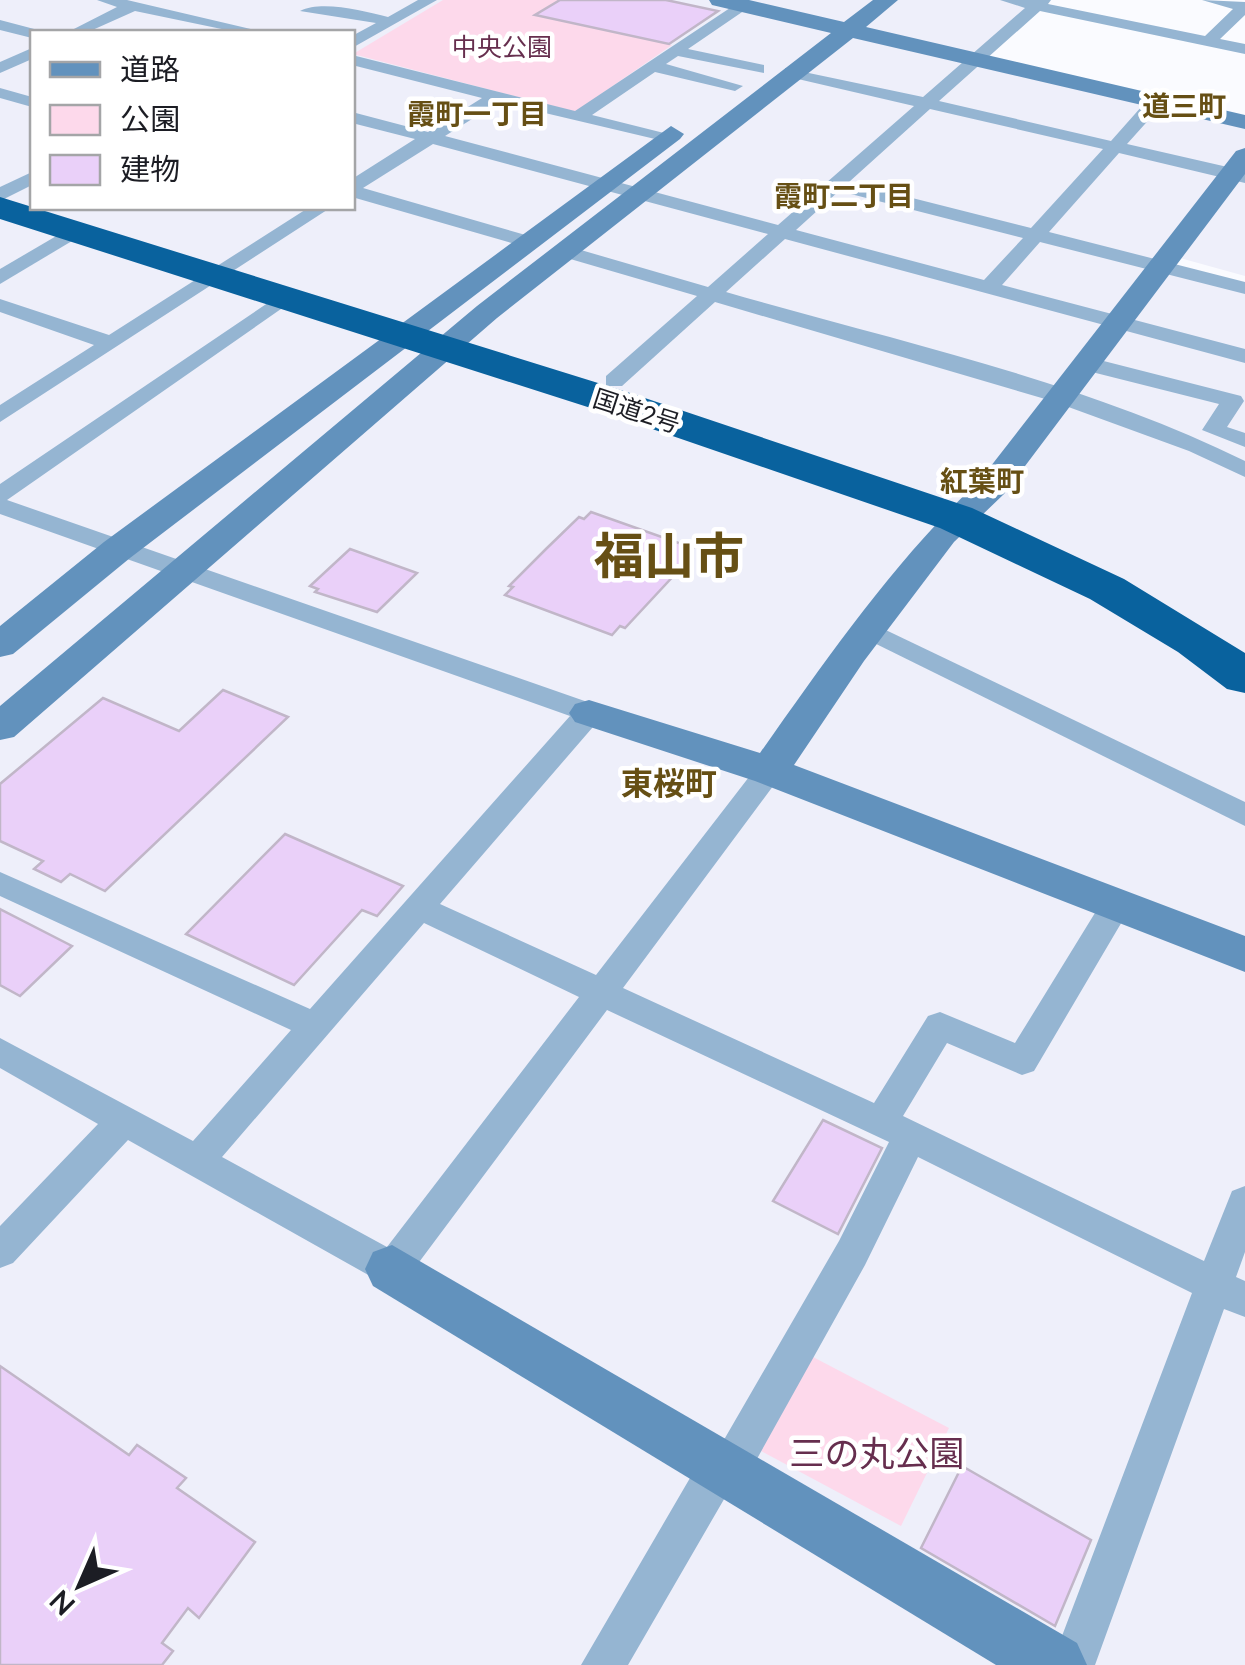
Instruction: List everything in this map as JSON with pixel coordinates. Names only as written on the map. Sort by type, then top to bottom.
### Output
[{"type":"highway","name":"国道2号","points":[[67,220],[431,336],[612,401],[967,508],[1195,641],[1245,677]]},
{"type":"highway","name":"国道2号","points":[[224,270],[284,298],[614,381],[967,508],[1115,562],[1245,641]]},
{"type":"street","points":[[105,0],[246,30]]},
{"type":"street","points":[[355,41],[429,0]]},
{"type":"street","points":[[0,727],[184,569],[529,242],[852,0]]},
{"type":"street","points":[[0,645],[117,550],[431,336],[567,252],[887,0]]},
{"type":"street","points":[[1008,0],[1040,3],[1245,49]]},
{"type":"street","points":[[1210,0],[1244,7]]},
{"type":"street","points":[[578,117],[749,3],[1245,122]]},
{"type":"street","points":[[614,381],[1040,3]]},
{"type":"street","points":[[80,30],[132,6]]},
{"type":"street","points":[[1209,41],[1244,7]]},
{"type":"street","points":[[308,11],[344,11],[390,22]]},
{"type":"street","points":[[0,24],[30,33]]},
{"type":"street","points":[[675,50],[758,69]]},
{"type":"street","points":[[0,68],[30,54]]},
{"type":"street","points":[[355,61],[666,138]]},
{"type":"street","points":[[652,66],[735,86]]},
{"type":"street","points":[[392,1269],[769,771],[869,630],[967,508],[992,487],[1158,264],[1240,169],[791,72]]},
{"type":"street","points":[[0,93],[30,101]]},
{"type":"street","points":[[355,187],[497,96]]},
{"type":"street","points":[[989,287],[1156,101]]},
{"type":"street","points":[[355,118],[1245,356]]},
{"type":"street","points":[[839,185],[1245,288]]},
{"type":"street","points":[[355,190],[529,242]]},
{"type":"street","points":[[0,415],[317,210]]},
{"type":"street","points":[[0,278],[67,220]]},
{"type":"street","points":[[567,252],[1060,396],[1197,446],[1245,470]]},
{"type":"street","points":[[0,494],[284,298]]},
{"type":"street","points":[[0,305],[110,344]]},
{"type":"street","points":[[1084,362],[1232,400],[1213,430],[1245,440]]},
{"type":"street","points":[[0,388],[26,398]]},
{"type":"street","points":[[0,506],[589,714],[769,771],[1245,954]]},
{"type":"street","points":[[869,630],[1245,815]]},
{"type":"street","points":[[197,1161],[589,714]]},
{"type":"street","points":[[0,883],[315,1026]]},
{"type":"street","points":[[603,1665],[718,1468],[739,1452],[852,1252],[895,1130],[940,1025],[1022,1061],[1117,903]]},
{"type":"street","points":[[418,907],[895,1130],[1229,1292]]},
{"type":"street","points":[[0,1052],[392,1269],[718,1468],[1054,1665]]},
{"type":"street","points":[[0,1251],[124,1120]]},
{"type":"street","points":[[1074,1665],[1229,1292],[1245,1202]]},
{"type":"shaded area","points":[[0,0],[1045,0],[980,58],[1245,119],[1245,166],[1169,264],[1245,286],[1245,1665],[0,1665]]},
{"type":"shaded area","points":[[1240,181],[1245,182],[1245,276],[1180,258]]},
{"type":"green space","name":"中央公園","points":[[443,0],[562,0],[538,14],[672,45],[575,112],[355,53]]},
{"type":"green space","name":"三の丸公園","points":[[813,1357],[949,1428],[901,1526],[761,1451]]},
{"type":"building","points":[[560,0],[666,0],[718,11],[669,44],[535,15]]},
{"type":"building","points":[[591,512],[693,548],[686,555],[691,557],[625,628],[620,626],[612,635],[505,595],[513,587],[509,586],[579,517],[584,519]]},
{"type":"building","points":[[350,549],[417,573],[377,612],[315,592],[318,589],[310,586]]},
{"type":"building","points":[[223,690],[288,717],[105,891],[70,874],[61,882],[34,869],[43,861],[0,841],[0,784],[103,698],[179,731]]},
{"type":"building","points":[[285,834],[403,886],[377,916],[362,910],[294,985],[186,934]]},
{"type":"building","points":[[0,909],[72,946],[20,996],[0,985]]},
{"type":"building","points":[[823,1120],[882,1148],[838,1234],[773,1201]]},
{"type":"building","points":[[0,1366],[129,1455],[137,1445],[186,1478],[177,1488],[255,1542],[199,1618],[188,1608],[162,1643],[173,1651],[162,1665],[0,1665]]},
{"type":"building","points":[[962,1466],[1091,1540],[1055,1626],[921,1548]]},
{"type":"district","name":"道三町","points":[[1184,105]]},
{"type":"district","name":"霞町一丁目","points":[[477,113]]},
{"type":"district","name":"霞町二丁目","points":[[844,195]]},
{"type":"district","name":"紅葉町","points":[[982,480]]},
{"type":"district","name":"福山市","points":[[669,555]]},
{"type":"district","name":"東桜町","points":[[669,782]]}]
